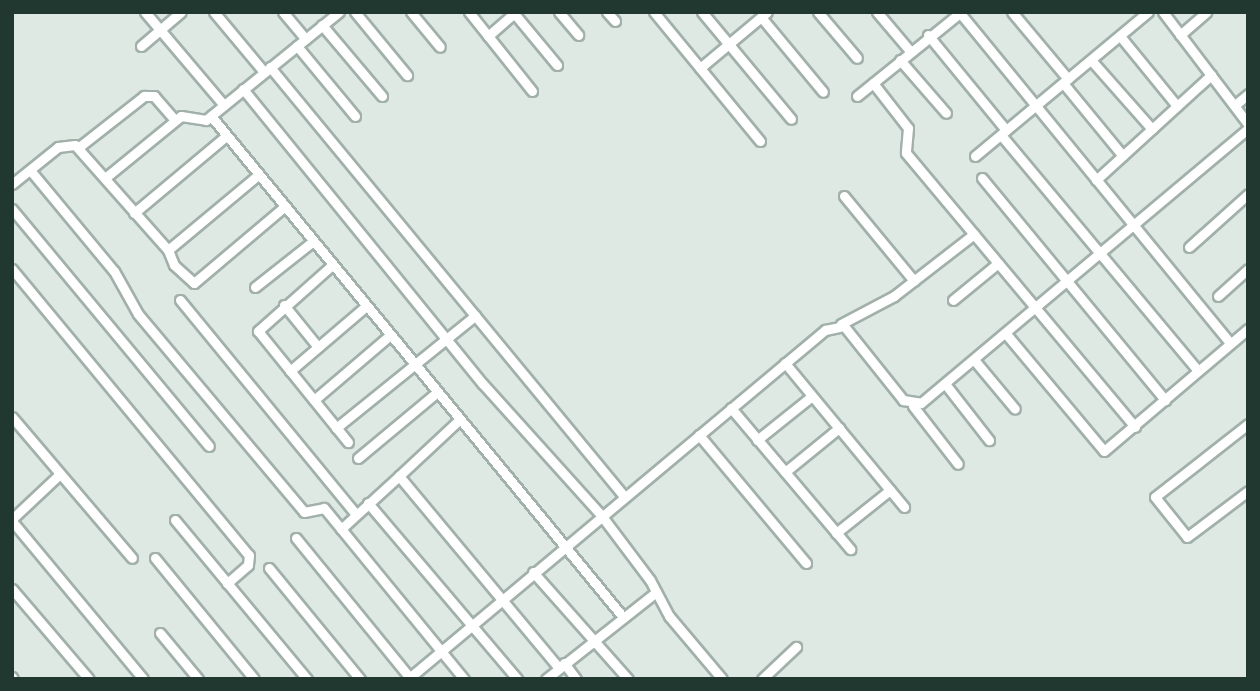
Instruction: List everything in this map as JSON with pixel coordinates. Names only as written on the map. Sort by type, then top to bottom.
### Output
[{"type":"street","points":[[145,12],[224,105]]},
{"type":"street","points":[[141,46],[181,12]]},
{"type":"street","points":[[214,12],[267,69],[623,495]]},
{"type":"street","points":[[283,12],[306,39]]},
{"type":"street","points":[[105,178],[175,120],[185,116],[200,123],[211,116],[339,12]]},
{"type":"street","points":[[355,12],[407,75]]},
{"type":"street","points":[[411,12],[440,47]]},
{"type":"street","points":[[469,12],[532,91]]},
{"type":"street","points":[[559,12],[578,35]]},
{"type":"street","points":[[607,12],[615,21]]},
{"type":"street","points":[[654,12],[760,141]]},
{"type":"street","points":[[702,12],[791,119]]},
{"type":"street","points":[[750,12],[761,17],[823,92]]},
{"type":"street","points":[[818,12],[857,58]]},
{"type":"street","points":[[877,12],[910,51]]},
{"type":"street","points":[[1012,12],[1123,156]]},
{"type":"street","points":[[975,156],[1149,12]]},
{"type":"street","points":[[914,406],[946,385],[1038,310],[1135,228],[1248,126],[1235,105],[1163,12]]},
{"type":"street","points":[[1180,35],[1206,12]]},
{"type":"street","points":[[488,36],[514,13],[557,65]]},
{"type":"street","points":[[857,96],[928,35],[948,14],[960,13],[1230,343]]},
{"type":"street","points":[[700,68],[761,17]]},
{"type":"street","points":[[323,25],[382,96]]},
{"type":"street","points":[[928,35],[1003,133],[1198,371]]},
{"type":"street","points":[[1120,36],[1177,106]]},
{"type":"street","points":[[297,46],[355,116]]},
{"type":"street","points":[[900,60],[946,113]]},
{"type":"street","points":[[1091,60],[1152,129]]},
{"type":"street","points":[[1096,180],[1211,75]]},
{"type":"street","points":[[873,82],[908,128],[906,153],[1135,426]]},
{"type":"street","points":[[243,89],[447,339],[601,515],[722,679]]},
{"type":"street","points":[[1235,105],[1248,94]]},
{"type":"street","points":[[12,184],[58,146],[79,147],[144,96],[153,96],[175,120]]},
{"type":"street","points":[[211,116],[389,337],[623,617]]},
{"type":"street","points":[[134,213],[226,136]]},
{"type":"street","points":[[79,147],[168,250],[174,265],[194,283],[284,207]]},
{"type":"street","points":[[30,170],[114,271],[138,314],[304,512],[321,507],[464,679]]},
{"type":"street","points":[[168,250],[258,175]]},
{"type":"street","points":[[982,178],[1166,400]]},
{"type":"street","points":[[1189,247],[1248,194]]},
{"type":"street","points":[[844,196],[914,281]]},
{"type":"street","points":[[12,209],[209,446]]},
{"type":"street","points":[[296,538],[410,678],[623,495],[785,363],[841,324],[914,281],[974,234]]},
{"type":"street","points":[[256,287],[312,242]]},
{"type":"street","points":[[953,300],[998,263]]},
{"type":"street","points":[[331,266],[258,331],[348,442]]},
{"type":"street","points":[[12,269],[249,555],[248,565],[227,583]]},
{"type":"street","points":[[1218,296],[1248,269]]},
{"type":"street","points":[[180,300],[356,514]]},
{"type":"street","points":[[284,306],[318,347]]},
{"type":"street","points":[[290,371],[365,307]]},
{"type":"street","points":[[336,428],[475,316]]},
{"type":"street","points":[[841,324],[902,400],[914,406],[958,464]]},
{"type":"street","points":[[1007,335],[1104,451],[1248,329]]},
{"type":"street","points":[[314,400],[389,337]]},
{"type":"street","points":[[975,361],[1015,409]]},
{"type":"street","points":[[785,363],[904,507]]},
{"type":"street","points":[[946,385],[989,440]]},
{"type":"street","points":[[358,458],[436,393]]},
{"type":"street","points":[[757,440],[812,396]]},
{"type":"street","points":[[731,408],[850,549]]},
{"type":"street","points":[[12,417],[132,558]]},
{"type":"street","points":[[341,529],[459,420]]},
{"type":"street","points":[[1248,424],[1155,498],[1187,537],[1248,491]]},
{"type":"street","points":[[785,472],[839,428]]},
{"type":"street","points":[[699,435],[806,563]]},
{"type":"street","points":[[60,474],[12,520],[143,679]]},
{"type":"street","points":[[399,476],[502,598],[576,679]]},
{"type":"street","points":[[836,533],[890,490]]},
{"type":"street","points":[[368,503],[517,679]]},
{"type":"street","points":[[175,520],[307,679]]},
{"type":"street","points":[[155,558],[254,679]]},
{"type":"street","points":[[269,568],[360,679]]},
{"type":"street","points":[[533,572],[628,679]]},
{"type":"street","points":[[12,589],[89,679]]},
{"type":"street","points":[[546,679],[656,592]]},
{"type":"street","points":[[160,633],[198,679]]},
{"type":"street","points":[[762,679],[796,647]]}]
